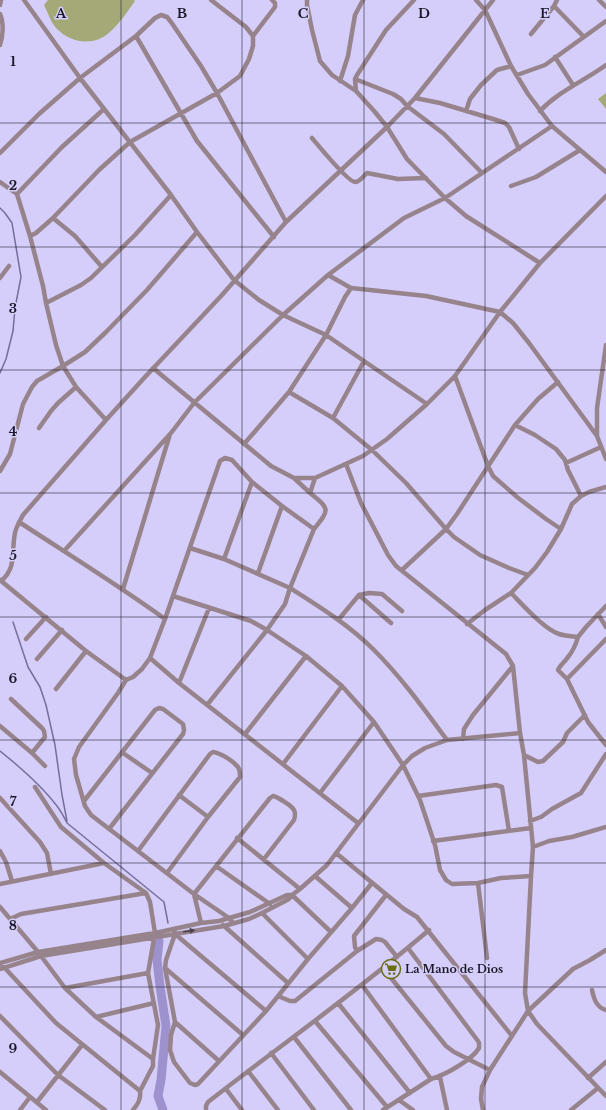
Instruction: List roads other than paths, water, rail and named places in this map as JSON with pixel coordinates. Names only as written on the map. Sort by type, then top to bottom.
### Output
[{"type":"street","points":[[0,5],[2,0]]},
{"type":"street","points":[[25,0],[80,78],[171,195],[234,280],[259,300],[284,315],[326,335],[427,404]]},
{"type":"street","points":[[211,0],[246,27],[253,36]]},
{"type":"street","points":[[216,4],[221,0]]},
{"type":"street","points":[[30,236],[36,233],[53,218],[99,170],[130,142],[217,93],[240,76],[249,59],[253,46],[253,36],[275,7],[275,2],[272,0]]},
{"type":"street","points":[[307,0],[312,30],[320,61],[332,75],[340,82],[356,91],[387,127],[407,159],[445,198],[466,216],[540,263]]},
{"type":"street","points":[[340,82],[348,56],[355,15],[363,0]]},
{"type":"street","points":[[356,91],[355,79],[357,75],[386,30],[414,0]]},
{"type":"street","points":[[476,0],[485,10],[516,75],[540,111],[552,126],[606,172]]},
{"type":"street","points":[[126,680],[86,651],[0,580],[7,576],[12,568],[15,532],[19,522],[23,515],[106,420],[222,295],[286,222],[387,127],[415,98],[493,0]]},
{"type":"street","points":[[531,34],[554,6],[557,0]]},
{"type":"street","points":[[599,0],[606,7]]},
{"type":"street","points":[[554,6],[584,37]]},
{"type":"street","points":[[0,14],[2,18],[2,41],[0,45]]},
{"type":"street","points":[[0,153],[39,114],[80,78],[136,36],[155,18],[161,15],[167,17],[172,22],[201,66],[286,222]]},
{"type":"street","points":[[516,75],[545,65],[606,21]]},
{"type":"street","points":[[136,36],[197,140],[274,237]]},
{"type":"street","points":[[555,57],[573,85]]},
{"type":"street","points":[[540,111],[550,101],[606,65]]},
{"type":"street","points":[[466,111],[470,99],[481,85],[497,70],[511,66]]},
{"type":"street","points":[[355,79],[393,94],[401,99],[406,106],[444,134],[482,174]]},
{"type":"street","points":[[415,98],[440,103],[505,123],[509,127],[519,148]]},
{"type":"street","points":[[16,194],[62,147],[104,109]]},
{"type":"street","points":[[64,551],[171,433],[194,403],[284,315],[328,275],[404,218],[445,198],[552,126]]},
{"type":"street","points":[[312,138],[340,171],[351,181],[355,182],[360,180],[367,173],[398,179],[426,178]]},
{"type":"street","points":[[511,186],[536,177],[580,150]]},
{"type":"street","points":[[0,182],[16,194],[30,236],[56,345],[63,366],[76,388],[106,420]]},
{"type":"street","points":[[46,303],[81,285],[91,278],[135,235],[171,195]]},
{"type":"street","points":[[294,478],[315,478],[363,456],[387,439],[427,404],[456,376],[500,312],[540,263],[606,196]]},
{"type":"street","points":[[53,218],[75,236],[102,267]]},
{"type":"street","points":[[0,471],[10,454],[23,404],[32,387],[37,381],[85,352],[147,290],[197,232]]},
{"type":"street","points":[[0,278],[9,266]]},
{"type":"street","points":[[328,275],[351,288],[426,296],[500,312],[513,323],[530,343],[597,436],[606,459]]},
{"type":"street","points":[[244,444],[289,392],[326,335],[351,288]]},
{"type":"street","points":[[597,436],[597,408],[603,383],[606,345]]},
{"type":"street","points":[[334,418],[364,361]]},
{"type":"street","points":[[153,368],[271,466],[294,478],[322,503],[325,508],[325,515],[314,529],[285,604],[267,630],[207,705]]},
{"type":"street","points":[[456,376],[488,466],[493,476],[517,497],[561,529]]},
{"type":"street","points":[[402,570],[446,530],[458,514],[515,425],[538,399],[558,382]]},
{"type":"street","points":[[39,428],[58,403],[76,388]]},
{"type":"street","points":[[289,392],[334,418],[372,450],[406,483],[446,530],[454,537],[480,555],[528,575]]},
{"type":"street","points":[[515,425],[556,448],[565,460],[568,470],[581,496]]},
{"type":"street","points":[[123,589],[171,433]]},
{"type":"street","points":[[566,463],[601,447]]},
{"type":"street","points":[[233,923],[229,918],[194,894],[91,815],[84,801],[76,775],[74,759],[78,747],[126,680],[133,677],[142,669],[150,658],[220,461],[225,458],[232,460],[252,482],[314,529]]},
{"type":"street","points":[[346,464],[361,503],[388,555],[396,566],[506,654],[513,666],[533,847],[530,876],[525,993],[528,1011],[537,1024],[604,1094],[606,1088]]},
{"type":"street","points":[[310,493],[315,478]]},
{"type":"street","points":[[224,559],[252,482]]},
{"type":"street","points":[[467,624],[511,593],[535,568],[561,529],[572,504],[581,496],[589,492],[606,487]]},
{"type":"street","points":[[258,574],[282,506]]},
{"type":"street","points":[[19,522],[123,589],[165,619]]},
{"type":"street","points":[[190,548],[224,559],[290,588],[339,619],[373,649],[393,671],[447,740]]},
{"type":"street","points":[[339,619],[359,595],[369,593],[382,594],[402,611]]},
{"type":"street","points":[[511,593],[548,628],[559,634],[578,636]]},
{"type":"street","points":[[359,595],[391,623]]},
{"type":"street","points":[[173,596],[251,621],[306,656],[342,686],[374,722],[403,765],[418,796],[433,841],[440,870],[446,880],[452,884],[478,883],[501,878],[530,876]]},
{"type":"street","points":[[606,606],[578,636],[574,648],[558,668],[558,672],[567,679],[588,722],[606,745]]},
{"type":"street","points":[[179,683],[209,608]]},
{"type":"street","points":[[598,614],[606,627]]},
{"type":"street","points":[[26,639],[46,617]]},
{"type":"street","points":[[37,659],[62,630]]},
{"type":"street","points":[[567,679],[606,639]]},
{"type":"street","points":[[56,689],[86,651]]},
{"type":"street","points":[[245,734],[306,656]]},
{"type":"street","points":[[150,658],[179,683],[358,823]]},
{"type":"street","points":[[463,739],[464,729],[473,715],[513,666]]},
{"type":"street","points":[[283,764],[342,686]]},
{"type":"street","points":[[11,700],[44,731],[45,738],[32,753]]},
{"type":"street","points":[[84,801],[123,753],[155,710],[159,708],[163,709],[183,724],[184,730],[178,740],[109,829]]},
{"type":"street","points":[[524,755],[538,762],[543,761],[563,742],[567,733],[585,715]]},
{"type":"street","points":[[320,793],[374,722]]},
{"type":"street","points":[[0,726],[45,766]]},
{"type":"street","points":[[140,1091],[56,1023],[1,964],[39,954],[150,933],[155,935],[201,923],[219,921],[289,899],[292,894],[300,889],[327,865],[403,765],[412,756],[425,748],[447,740],[520,733]]},
{"type":"street","points":[[138,851],[210,754],[213,752],[223,755],[238,768],[240,777],[208,817],[167,873]]},
{"type":"street","points":[[123,753],[152,773]]},
{"type":"street","points":[[530,821],[541,817],[552,809],[581,794],[604,761],[606,754]]},
{"type":"street","points":[[418,796],[498,785],[502,787],[509,831]]},
{"type":"street","points":[[35,787],[61,827],[104,863],[146,893],[150,902],[155,935],[148,974],[158,1025],[153,1066],[150,1075],[140,1091],[141,1095],[138,1104],[133,1110]]},
{"type":"street","points":[[179,795],[208,817]]},
{"type":"street","points":[[194,894],[270,798],[276,796],[292,807],[295,816],[294,820],[264,859]]},
{"type":"street","points":[[0,798],[40,842],[47,853],[51,874]]},
{"type":"street","points":[[533,847],[549,841],[572,838],[606,827]]},
{"type":"street","points":[[433,841],[531,828]]},
{"type":"street","points":[[237,838],[300,889]]},
{"type":"street","points":[[0,852],[6,862],[12,881]]},
{"type":"street","points":[[336,853],[386,895],[417,917],[429,930],[512,1036]]},
{"type":"street","points":[[0,884],[104,863]]},
{"type":"street","points":[[216,866],[270,906]]},
{"type":"street","points":[[315,876],[352,908]]},
{"type":"street","points":[[174,931],[165,968],[175,1022],[171,1035],[170,1050],[174,1062],[190,1083],[195,1085],[198,1084],[266,1011],[372,883]]},
{"type":"street","points":[[478,883],[487,958]]},
{"type":"street","points":[[10,919],[21,914],[146,893]]},
{"type":"street","points":[[194,894],[201,923]]},
{"type":"street","points":[[292,894],[331,932]]},
{"type":"street","points":[[358,951],[355,947],[354,936],[386,895]]},
{"type":"street","points":[[174,931],[224,926],[249,919],[262,913],[270,906]]},
{"type":"street","points":[[0,907],[65,988],[96,1017],[153,1059]]},
{"type":"street","points":[[262,913],[308,959]]},
{"type":"street","points":[[219,921],[288,983]]},
{"type":"street","points":[[206,1110],[206,1104],[362,985],[429,930]]},
{"type":"street","points":[[174,931],[266,1011]]},
{"type":"street","points":[[278,996],[295,1001],[358,951],[376,939],[380,939],[385,942],[397,957]]},
{"type":"street","points":[[315,1021],[385,1109],[432,1079],[440,1077],[468,1060],[478,1050],[480,1046],[478,1041],[408,948]]},
{"type":"street","points":[[483,1110],[481,1098],[482,1087],[490,1070],[528,1011],[573,969],[606,950]]},
{"type":"street","points":[[165,968],[243,1035]]},
{"type":"street","points":[[383,968],[446,1046],[468,1060],[490,1070]]},
{"type":"street","points":[[65,988],[148,974]]},
{"type":"street","points":[[362,985],[432,1079]]},
{"type":"street","points":[[592,990],[594,1001],[602,1009],[606,1010]]},
{"type":"street","points":[[96,1017],[154,1003]]},
{"type":"street","points":[[338,1003],[410,1093]]},
{"type":"street","points":[[0,1016],[58,1074],[105,1110]]},
{"type":"street","points":[[175,1022],[219,1061]]},
{"type":"street","points":[[294,1037],[351,1110]]},
{"type":"street","points":[[37,1102],[82,1045]]},
{"type":"street","points":[[272,1053],[314,1110]]},
{"type":"street","points":[[588,1078],[606,1062]]},
{"type":"street","points":[[248,1071],[278,1110]]},
{"type":"street","points":[[0,1072],[46,1110]]},
{"type":"street","points":[[440,1077],[447,1110]]},
{"type":"street","points":[[571,1110],[598,1088]]},
{"type":"street","points":[[226,1089],[242,1110]]},
{"type":"street","points":[[20,1110],[30,1097]]},
{"type":"street","points":[[399,1100],[413,1110]]},
{"type":"waterway","points":[[0,208],[12,223],[21,277],[15,308],[13,331],[6,359],[0,373]]},
{"type":"waterway","points":[[13,622],[28,667],[40,687],[46,705],[55,745],[67,821]]},
{"type":"waterway","points":[[0,751],[23,770],[44,791],[58,808],[67,823],[164,902],[168,923]]},
{"type":"waterway","points":[[159,941],[157,960],[166,1026],[158,1096],[163,1110]]},
{"type":"place","name":"La Mano de Dios","points":[[391,969]]}]
